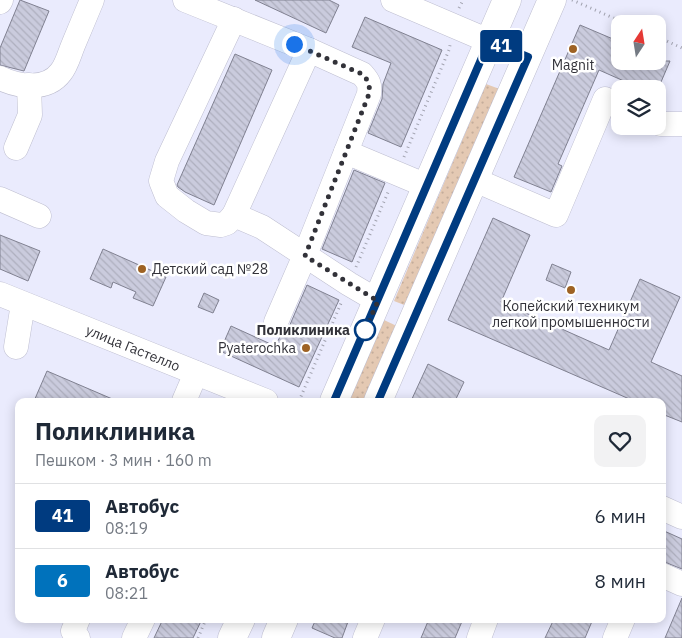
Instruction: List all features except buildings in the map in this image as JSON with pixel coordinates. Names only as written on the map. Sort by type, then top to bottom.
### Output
[{"type":"main road","points":[[335,398],[508,0]]},
{"type":"main road","points":[[379,398],[552,0]]},
{"type":"main road","points":[[489,41],[528,57]]},
{"type":"main road","points":[[378,301],[415,318]]},
{"type":"main road","points":[[232,638],[239,623]]},
{"type":"street","points":[[0,78],[11,83],[29,85],[42,85],[52,81],[62,71],[92,0]]},
{"type":"street","points":[[185,0],[309,50],[362,74],[370,85],[369,94],[305,256],[276,322]]},
{"type":"street","points":[[393,0],[489,41]]},
{"type":"street","points":[[234,19],[167,161],[161,181],[167,196],[186,212],[206,223],[221,225],[227,223],[234,215],[309,50]]},
{"type":"street","points":[[16,148],[30,115],[29,85]]},
{"type":"street","points":[[475,180],[556,215],[605,99],[611,102]]},
{"type":"street","points":[[666,124],[682,124]]},
{"type":"street","points":[[346,152],[427,186]]},
{"type":"street","points":[[0,199],[39,216]]},
{"type":"street","points":[[234,215],[262,227],[378,301]]},
{"type":"street","name":"улица Гастелло","points":[[0,294],[258,398]]},
{"type":"street","points":[[16,346],[23,304]]},
{"type":"street","points":[[185,398],[196,373]]},
{"type":"street","points":[[666,510],[682,517]]},
{"type":"street","points":[[666,577],[682,584]]},
{"type":"street","points":[[76,623],[72,631],[78,638]]},
{"type":"street","points":[[134,638],[141,623]]},
{"type":"street","points":[[366,638],[372,623]]},
{"type":"street","points":[[479,638],[485,623]]},
{"type":"street","points":[[615,638],[621,623]]},
{"type":"path","points":[[300,398],[450,50],[451,25],[463,0]]},
{"type":"path","points":[[571,0],[611,17]]},
{"type":"path","points":[[666,41],[682,48]]},
{"type":"path","points":[[198,638],[204,623]]},
{"type":"shaded area","points":[[486,84],[505,91],[412,308],[394,301]]},
{"type":"shaded area","points":[[384,320],[401,328],[371,398],[350,398]]},
{"type":"bus line","name":"41","points":[[335,398],[489,41],[528,57],[379,398]]},
{"type":"place","name":"Magnit","points":[[573,49]]},
{"type":"place","name":"Детский сад №28","points":[[142,269]]},
{"type":"place","name":"Копейский техникум легкой промышенности","points":[[571,290]]},
{"type":"place","name":"Поликлиника","points":[[365,330]]},
{"type":"place","name":"Pyaterochka","points":[[306,348]]},
{"type":"route","points":[[294,44],[362,74],[370,85],[369,94],[305,256],[378,301],[365,330]]}]
